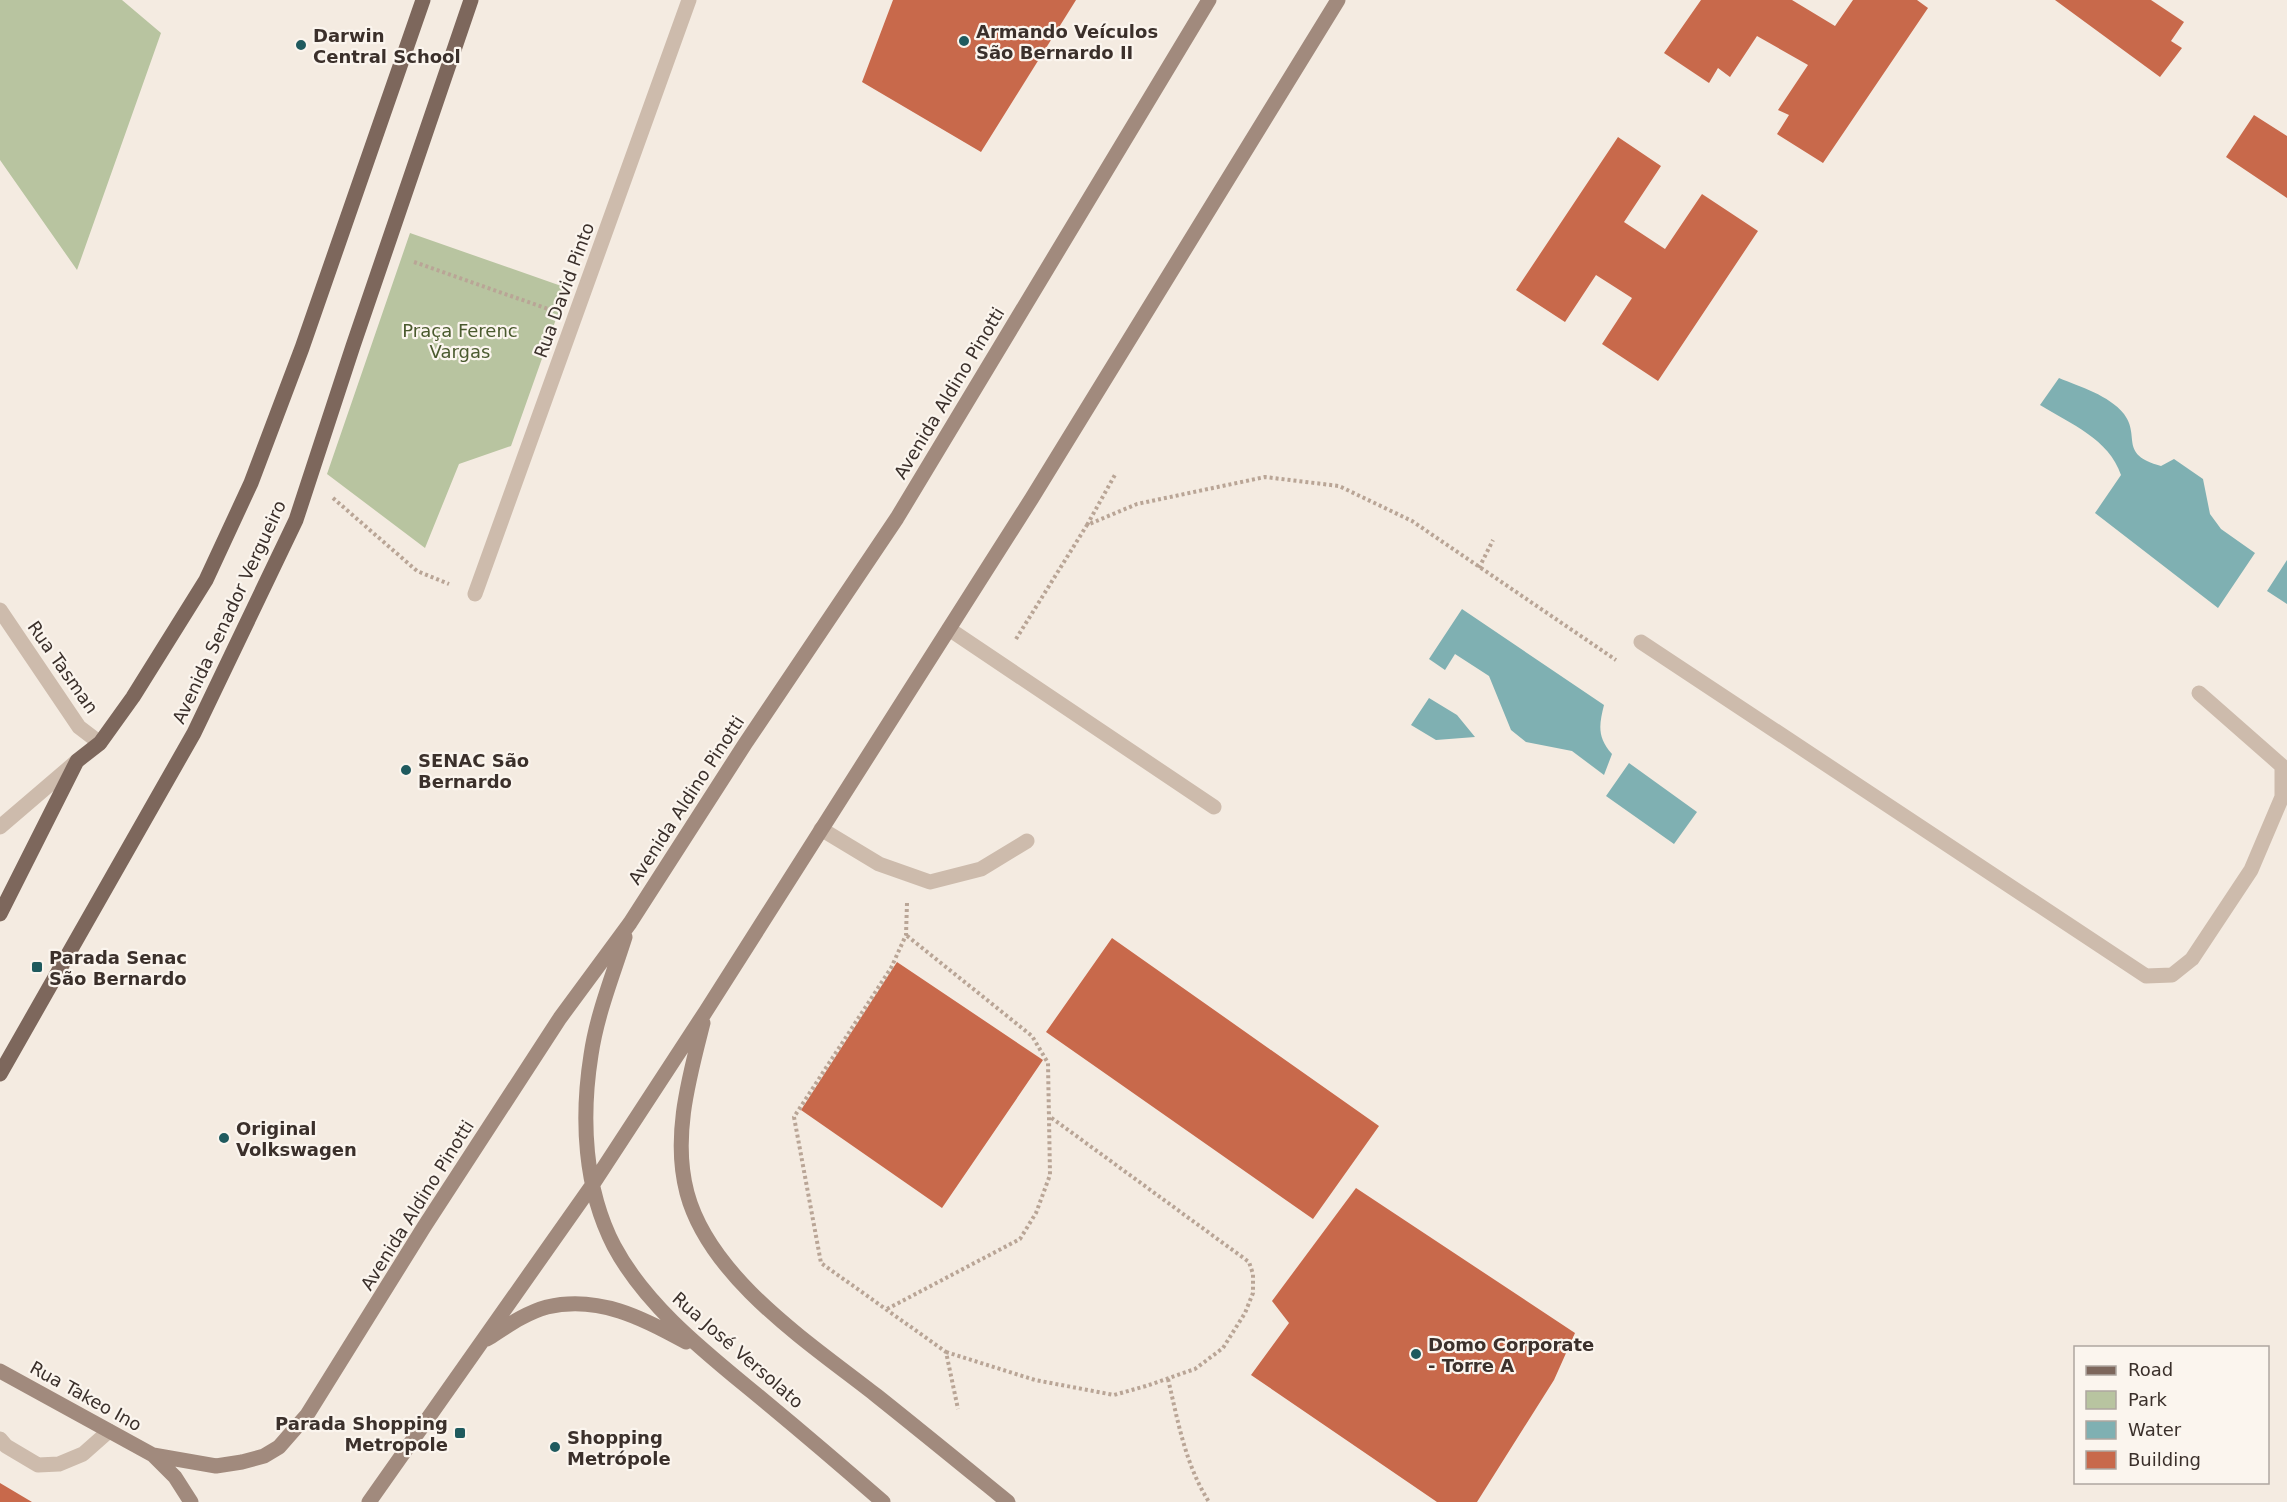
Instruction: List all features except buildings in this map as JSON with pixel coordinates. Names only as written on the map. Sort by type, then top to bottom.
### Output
[{"type":"main road","name":"Avenida Senador Vergueiro","points":[[0,914],[76,760],[100,743],[133,697],[206,580],[251,483],[302,348],[423,0]]},
{"type":"main road","name":"Avenida Senador Vergueiro","points":[[0,1074],[194,733],[296,520],[471,0]]},
{"type":"main road","name":"Avenida Aldino Pinotti","points":[[153,1455],[216,1466],[242,1462],[264,1456],[279,1447],[308,1415],[424,1227],[560,1018],[630,922],[745,744],[897,518],[1209,0]]},
{"type":"main road","points":[[369,1502],[593,1184],[706,1011],[1032,498],[1338,0]]},
{"type":"main road","name":"Rua José Versolato","points":[[630,922],[599,1018],[591,1054],[586,1135],[593,1184],[606,1227],[615,1247],[657,1306],[705,1352],[883,1502]]},
{"type":"main road","points":[[706,1011],[690,1073],[682,1138],[682,1166],[687,1193],[694,1213],[709,1241],[734,1275],[782,1321],[1008,1502]]},
{"type":"main road","points":[[481,1343],[521,1318],[546,1307],[578,1304],[596,1305],[647,1320],[705,1352]]},
{"type":"main road","name":"Rua Takeo Ino","points":[[1,1376],[153,1455]]},
{"type":"main road","points":[[153,1455],[175,1477],[191,1502]]},
{"type":"street","name":"Rua David Pinto","points":[[475,594],[689,0]]},
{"type":"street","name":"Rua Tasman","points":[[0,610],[79,727],[100,743]]},
{"type":"street","points":[[949,629],[1214,807]]},
{"type":"street","points":[[1641,642],[2146,976],[2172,975],[2192,959],[2251,870],[2282,797],[2282,766],[2199,693]]},
{"type":"street","name":"Avenida Senador Vergueiro","points":[[0,827],[76,760]]},
{"type":"street","points":[[821,830],[879,864],[930,882],[981,869],[1027,841]]},
{"type":"street","points":[[0,1439],[6,1446],[38,1465],[58,1464],[82,1454],[110,1431]]},
{"type":"path","points":[[385,251],[574,319]]},
{"type":"path","points":[[1001,663],[1116,473]]},
{"type":"path","points":[[1086,525],[1137,504],[1265,477],[1339,486],[1412,521],[1626,667],[1641,642]]},
{"type":"path","points":[[310,478],[417,571]]},
{"type":"path","points":[[1479,568],[1493,540]]},
{"type":"path","points":[[908,874],[906,935],[891,968],[794,1117],[821,1263],[946,1352],[1035,1380],[1114,1395],[1195,1369],[1223,1348],[1245,1313],[1253,1293],[1253,1274],[1250,1262],[1049,1116]]},
{"type":"path","points":[[886,1309],[1020,1239],[1036,1214],[1050,1175],[1048,1063],[1032,1036],[906,935]]},
{"type":"path","points":[[946,1352],[958,1408]]},
{"type":"path","points":[[1168,1378],[1186,1453],[1197,1483],[1209,1502]]},
{"type":"green space","points":[[0,0],[122,0],[161,33],[77,270],[0,160]]},
{"type":"green space","name":"Praça Ferenc Vargas","points":[[410,233],[567,288],[511,446],[459,464],[425,548],[327,474]]},
{"type":"water","points":[[2059,378],[2094,392],[2118,407],[2129,422],[2133,444],[2139,456],[2161,466],[2174,459],[2203,479],[2210,514],[2221,529],[2255,553],[2218,608],[2095,513],[2121,475],[2115,462],[2098,442],[2040,405]]},
{"type":"water","points":[[2287,560],[2287,604],[2267,591]]},
{"type":"water","points":[[1462,609],[1604,705],[1600,731],[1612,754],[1604,775],[1572,751],[1526,742],[1511,730],[1489,676],[1455,654],[1445,670],[1429,659]]},
{"type":"water","points":[[1429,698],[1457,715],[1475,737],[1436,740],[1411,725]]},
{"type":"water","points":[[1629,763],[1697,812],[1674,844],[1606,796]]},
{"type":"place","name":"Armando Veículos São Bernardo II","points":[[964,41]]},
{"type":"place","name":"Darwin Central School","points":[[301,45]]},
{"type":"place","name":"SENAC São Bernardo","points":[[406,770]]},
{"type":"place","name":"Parada Senac São Bernardo","points":[[37,967]]},
{"type":"place","name":"Original Volkswagen","points":[[224,1138]]},
{"type":"place","name":"Domo Corporate - Torre A","points":[[1416,1354]]},
{"type":"place","name":"Parada Shopping Metropole","points":[[460,1433]]},
{"type":"place","name":"Shopping Metrópole","points":[[555,1447]]}]
